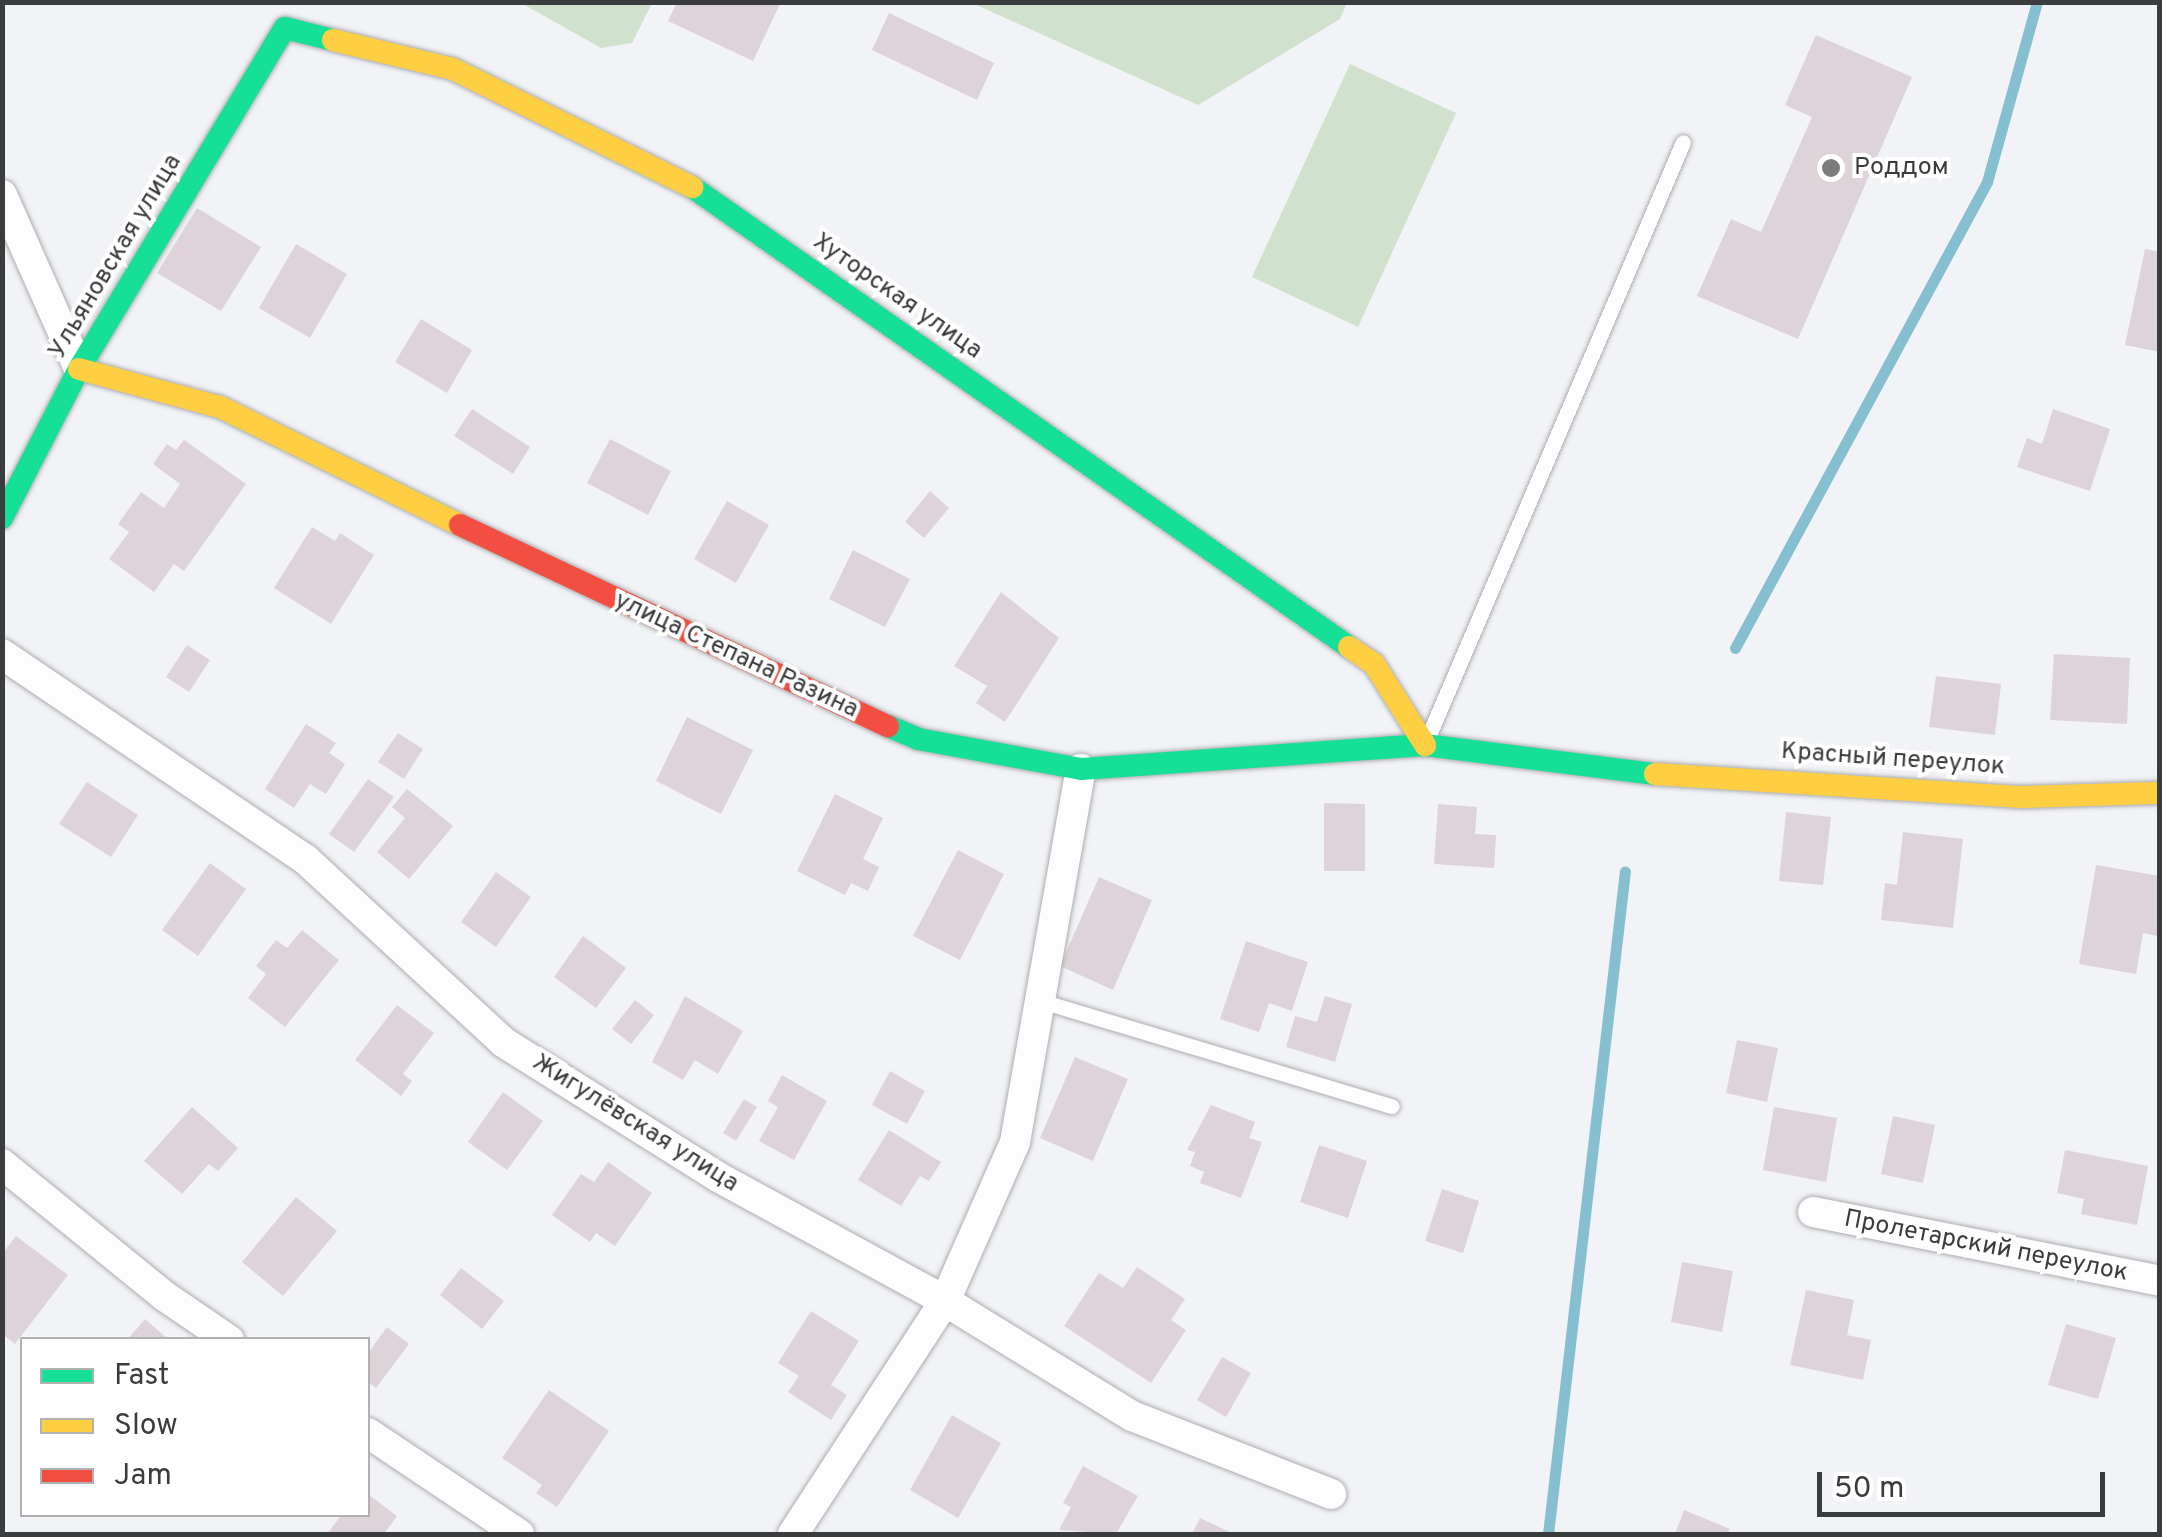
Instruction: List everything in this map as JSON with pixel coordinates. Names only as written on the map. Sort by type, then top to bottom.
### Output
[{"type":"street","name":"Ульяновская улица","points":[[2,518],[79,370],[287,22]]},
{"type":"street","name":"Хуторская улица","points":[[287,22],[453,70],[684,182],[1374,664],[1425,745]]},
{"type":"street","points":[[2,195],[79,370]]},
{"type":"street","name":"улица Степана Разина","points":[[79,370],[220,407],[673,630],[918,739],[1081,769],[1425,745],[1622,772]]},
{"type":"street","name":"Жигулёвская улица","points":[[2,654],[305,859],[503,1042],[718,1177],[945,1301],[1132,1416],[1331,1494]]},
{"type":"street","points":[[792,1534],[945,1301],[1015,1142],[1081,769]]},
{"type":"street","name":"Красный переулок","points":[[1622,772],[2022,797],[2160,793]]},
{"type":"street","points":[[2,1164],[163,1295],[225,1337]]},
{"type":"street","name":"Пролетарский переулок","points":[[1813,1212],[2160,1281]]},
{"type":"street","points":[[370,1433],[520,1534]]},
{"type":"lane","points":[[1425,745],[1682,142]]},
{"type":"lane","points":[[1041,1001],[1392,1106]]},
{"type":"green space","points":[[652,2],[632,43],[601,48],[521,3]]},
{"type":"green space","points":[[972,3],[1347,3],[1340,19],[1198,105]]},
{"type":"green space","points":[[1350,64],[1456,113],[1358,327],[1252,277]]},
{"type":"building","points":[[677,2],[781,2],[753,61],[668,21]]},
{"type":"building","points":[[889,13],[994,63],[977,100],[872,50]]},
{"type":"building","name":"Роддом","points":[[1816,35],[1912,77],[1798,339],[1697,296],[1731,219],[1761,232],[1812,117],[1785,105]]},
{"type":"building","points":[[197,208],[261,247],[221,311],[157,273]]},
{"type":"building","points":[[296,244],[347,274],[310,338],[259,308]]},
{"type":"building","points":[[2145,249],[2160,252],[2160,352],[2125,345]]},
{"type":"building","points":[[421,319],[472,350],[447,393],[395,362]]},
{"type":"building","points":[[472,409],[530,447],[513,474],[454,436]]},
{"type":"building","points":[[2053,409],[2110,429],[2090,491],[2017,467],[2027,438],[2042,444]]},
{"type":"building","points":[[610,439],[671,471],[648,515],[587,483]]},
{"type":"building","points":[[184,440],[246,484],[184,571],[174,564],[154,592],[109,559],[129,532],[118,524],[141,492],[164,508],[180,484],[153,464],[167,444],[176,450]]},
{"type":"building","points":[[930,491],[949,508],[924,538],[905,522]]},
{"type":"building","points":[[727,501],[769,525],[736,583],[694,559]]},
{"type":"building","points":[[312,527],[335,541],[340,533],[374,555],[331,624],[274,588]]},
{"type":"building","points":[[853,550],[910,579],[885,627],[829,599]]},
{"type":"building","points":[[1001,592],[1059,638],[1005,722],[976,703],[987,686],[954,666]]},
{"type":"building","points":[[187,645],[210,660],[189,692],[166,677]]},
{"type":"building","points":[[2054,654],[2130,658],[2127,724],[2050,720]]},
{"type":"building","points":[[1936,676],[2001,684],[1995,735],[1929,727]]},
{"type":"building","points":[[687,717],[753,750],[721,814],[656,781]]},
{"type":"building","points":[[306,724],[336,743],[329,753],[345,764],[326,794],[310,784],[294,808],[265,789]]},
{"type":"building","points":[[398,733],[423,749],[404,779],[378,762]]},
{"type":"building","points":[[368,779],[394,797],[354,852],[329,834]]},
{"type":"building","points":[[87,782],[138,815],[111,857],[59,824]]},
{"type":"building","points":[[407,789],[453,826],[409,879],[377,852],[405,818],[392,807]]},
{"type":"building","points":[[835,794],[883,818],[863,859],[879,867],[868,891],[851,883],[845,895],[797,871]]},
{"type":"building","points":[[1324,803],[1365,804],[1365,871],[1324,871]]},
{"type":"building","points":[[1438,804],[1477,807],[1475,834],[1496,835],[1494,868],[1434,864]]},
{"type":"building","points":[[1786,812],[1831,817],[1823,885],[1779,881]]},
{"type":"building","points":[[1903,832],[1963,839],[1953,928],[1881,920],[1885,883],[1897,885]]},
{"type":"building","points":[[958,850],[1004,874],[960,960],[913,936]]},
{"type":"building","points":[[210,863],[246,889],[198,956],[162,930]]},
{"type":"building","points":[[2096,865],[2160,876],[2157,936],[2143,933],[2136,974],[2079,964]]},
{"type":"building","points":[[496,872],[531,897],[496,947],[461,922]]},
{"type":"building","points":[[1099,877],[1152,900],[1113,990],[1060,966]]},
{"type":"building","points":[[302,930],[339,960],[285,1027],[248,998],[266,974],[256,966],[276,940],[287,948]]},
{"type":"building","points":[[583,936],[626,968],[596,1008],[554,977]]},
{"type":"building","points":[[1246,941],[1308,962],[1292,1011],[1269,1003],[1259,1032],[1220,1019]]},
{"type":"building","points":[[685,996],[743,1031],[718,1074],[695,1060],[683,1080],[652,1062]]},
{"type":"building","points":[[1325,996],[1352,1004],[1335,1062],[1286,1047],[1295,1016],[1317,1022]]},
{"type":"building","points":[[635,1000],[654,1015],[631,1044],[612,1029]]},
{"type":"building","points":[[397,1005],[434,1033],[403,1074],[412,1081],[401,1096],[355,1060]]},
{"type":"building","points":[[1737,1040],[1778,1048],[1767,1102],[1726,1093]]},
{"type":"building","points":[[1075,1057],[1128,1079],[1093,1161],[1040,1138]]},
{"type":"building","points":[[890,1071],[925,1091],[907,1124],[872,1105]]},
{"type":"building","points":[[782,1075],[827,1101],[794,1160],[759,1141],[778,1107],[768,1101]]},
{"type":"building","points":[[503,1092],[543,1121],[507,1170],[468,1142]]},
{"type":"building","points":[[744,1099],[757,1107],[736,1141],[723,1133]]},
{"type":"building","points":[[1211,1105],[1255,1122],[1249,1138],[1262,1142],[1241,1198],[1200,1183],[1204,1172],[1190,1166],[1195,1152],[1187,1150]]},
{"type":"building","points":[[192,1107],[238,1148],[218,1171],[209,1164],[182,1194],[144,1161]]},
{"type":"building","points":[[1774,1107],[1837,1118],[1826,1182],[1763,1170]]},
{"type":"building","points":[[1893,1116],[1935,1125],[1923,1183],[1881,1174]]},
{"type":"building","points":[[889,1130],[941,1162],[929,1181],[920,1176],[901,1206],[858,1180]]},
{"type":"building","points":[[1319,1145],[1367,1161],[1348,1218],[1300,1202]]},
{"type":"building","points":[[2065,1150],[2148,1166],[2137,1225],[2081,1214],[2084,1199],[2057,1193]]},
{"type":"building","points":[[608,1162],[652,1193],[615,1246],[596,1233],[590,1242],[552,1215],[581,1174],[594,1182]]},
{"type":"building","points":[[1442,1189],[1479,1201],[1463,1253],[1425,1241]]},
{"type":"building","points":[[296,1197],[337,1231],[283,1296],[242,1262]]},
{"type":"building","points":[[16,1236],[68,1275],[15,1344],[2,1334],[2,1254]]},
{"type":"building","points":[[1682,1262],[1733,1271],[1722,1332],[1671,1322]]},
{"type":"building","points":[[1137,1267],[1185,1299],[1171,1320],[1186,1330],[1151,1383],[1064,1326],[1099,1273],[1123,1288]]},
{"type":"building","points":[[461,1268],[504,1301],[482,1329],[440,1295]]},
{"type":"building","points":[[1806,1290],[1854,1300],[1847,1335],[1871,1340],[1863,1380],[1790,1365]]},
{"type":"building","points":[[811,1311],[859,1341],[831,1385],[847,1395],[831,1420],[788,1392],[799,1376],[778,1363]]},
{"type":"building","points":[[145,1319],[166,1337],[130,1337]]},
{"type":"building","points":[[2066,1324],[2116,1338],[2098,1399],[2048,1385]]},
{"type":"building","points":[[387,1327],[409,1344],[376,1388],[370,1384],[370,1350]]},
{"type":"building","points":[[1222,1357],[1251,1373],[1226,1417],[1197,1400]]},
{"type":"building","points":[[549,1390],[609,1431],[557,1507],[536,1493],[542,1485],[502,1458]]},
{"type":"building","points":[[952,1415],[1001,1443],[958,1518],[910,1490]]},
{"type":"building","points":[[1083,1466],[1138,1496],[1116,1534],[1059,1530],[1071,1507],[1063,1503]]},
{"type":"building","points":[[370,1496],[397,1516],[384,1534],[327,1534],[340,1517],[370,1517]]},
{"type":"building","points":[[1684,1510],[1730,1529],[1727,1534],[1675,1534]]},
{"type":"building","points":[[1200,1518],[1234,1534],[1192,1534]]},
{"type":"waterway","points":[[1735,648],[1987,182],[2037,2]]},
{"type":"waterway","points":[[1548,1534],[1625,871]]},
{"type":"traffic: fast","points":[[2,518],[79,369],[285,28],[333,40]]},
{"type":"traffic: fast","points":[[692,187],[1349,647]]},
{"type":"traffic: fast","points":[[888,726],[918,739],[1081,769],[1425,745],[1655,774]]},
{"type":"traffic: slow","points":[[333,40],[453,69],[692,187]]},
{"type":"traffic: slow","points":[[79,369],[220,407],[460,525]]},
{"type":"traffic: slow","points":[[1349,647],[1374,664],[1425,745]]},
{"type":"traffic: slow","points":[[1655,774],[2022,797],[2160,793]]},
{"type":"traffic: jam","points":[[460,525],[888,726]]},
{"type":"place","name":"Роддом","points":[[1831,168]]}]
